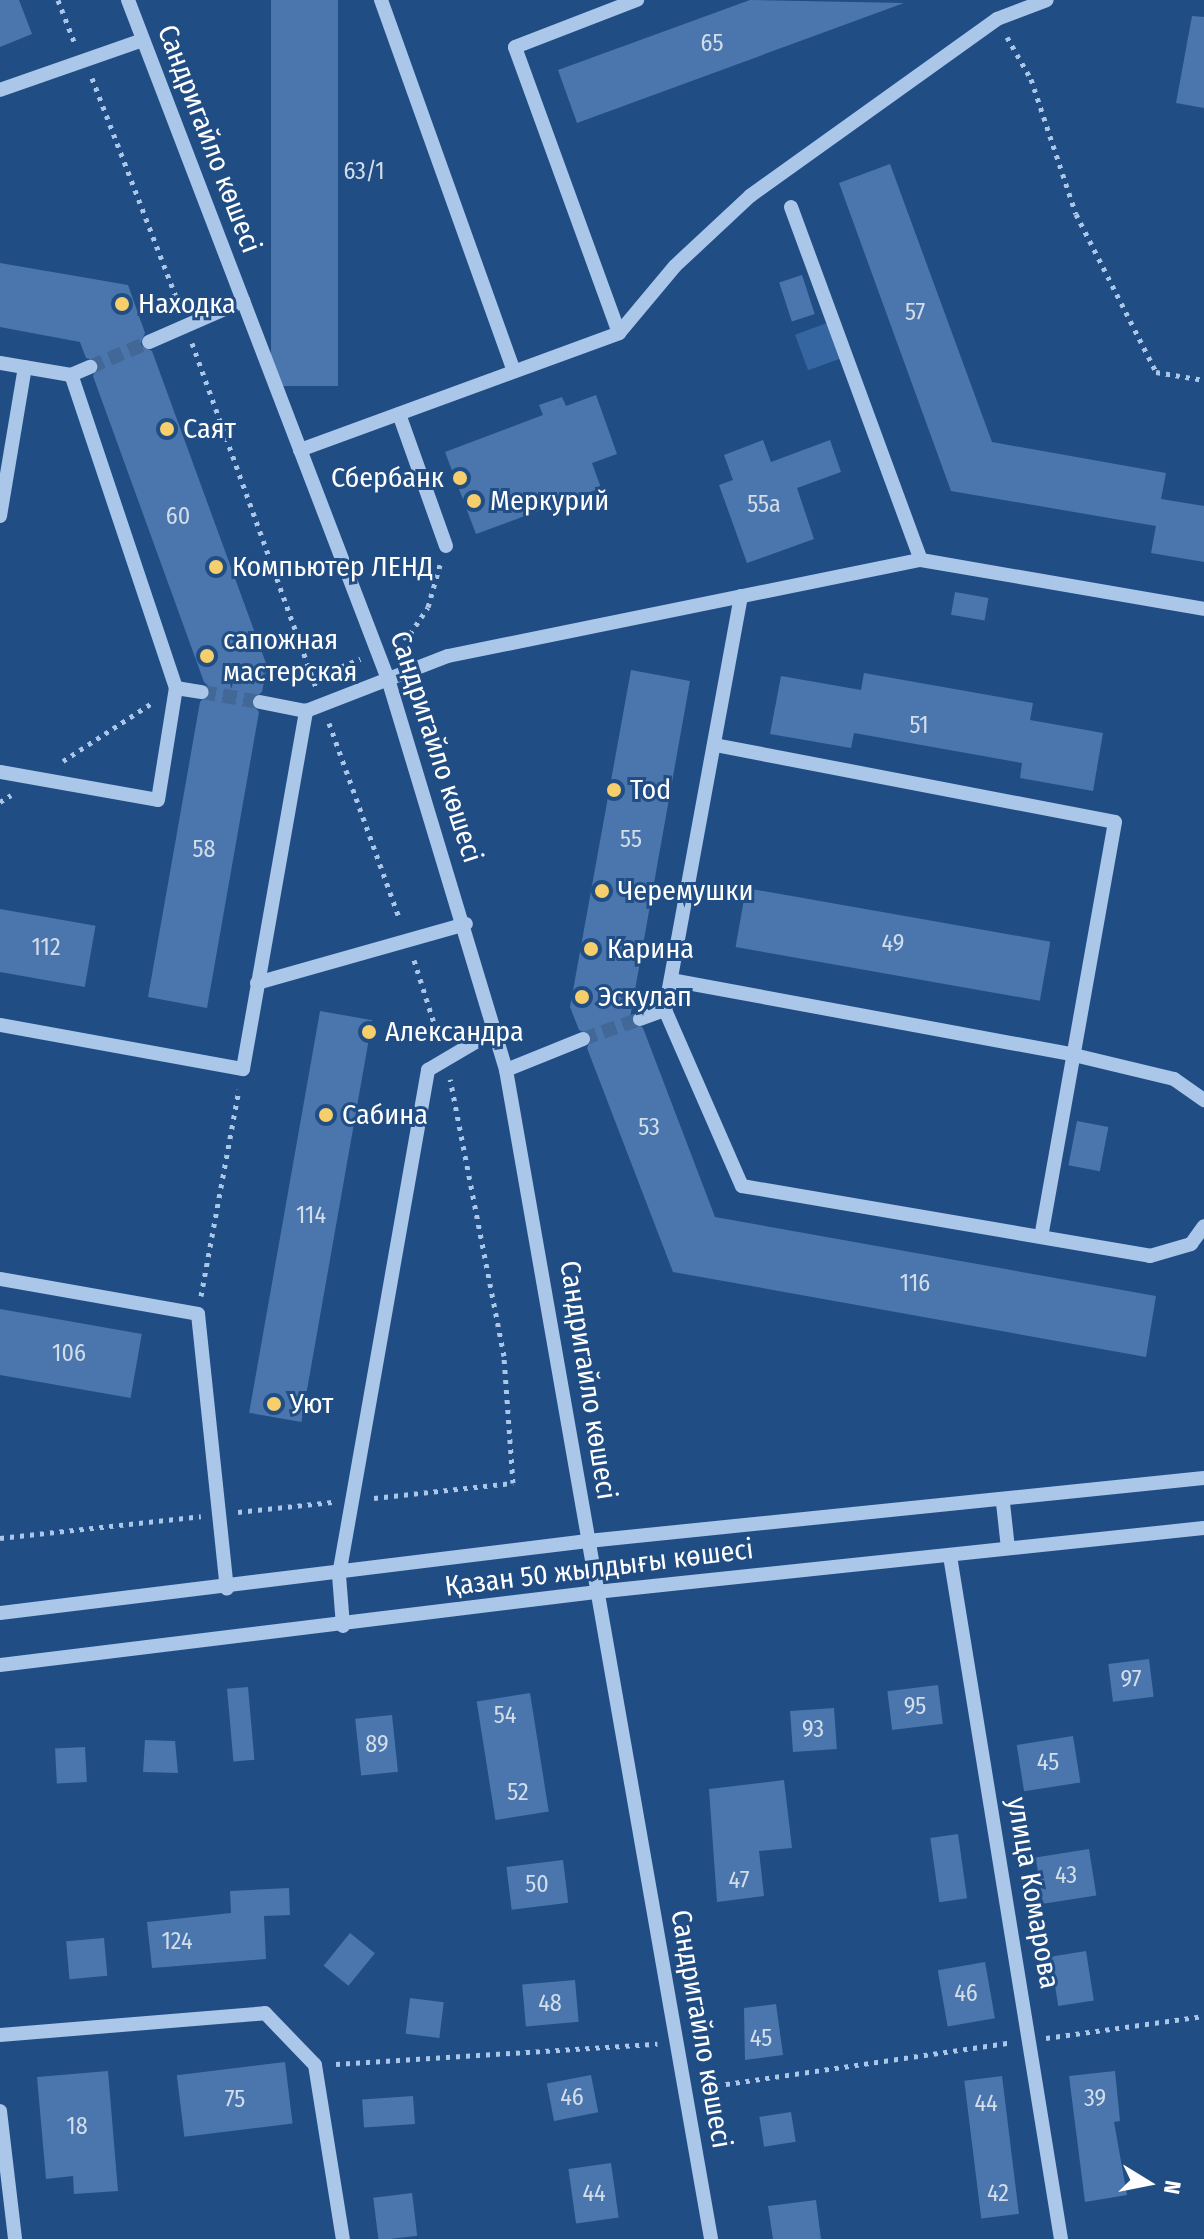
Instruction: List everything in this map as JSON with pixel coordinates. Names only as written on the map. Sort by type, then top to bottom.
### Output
[{"type":"street","name":"Сандригайло көшесі","points":[[128,0],[388,679],[466,924],[496,1030],[506,1070],[711,2239]]},
{"type":"street","points":[[381,0],[514,371]]},
{"type":"street","points":[[619,333],[515,47],[637,0]]},
{"type":"street","points":[[300,450],[619,333],[675,266],[750,196],[997,19],[1047,0]]},
{"type":"street","points":[[0,90],[143,40]]},
{"type":"street","points":[[791,207],[921,560]]},
{"type":"street","points":[[149,342],[243,301]]},
{"type":"street","points":[[0,363],[71,375],[90,367]]},
{"type":"street","points":[[0,516],[25,367]]},
{"type":"street","points":[[0,772],[158,800],[176,688],[71,375]]},
{"type":"street","points":[[399,414],[446,546]]},
{"type":"street","points":[[260,702],[306,711],[448,656],[921,560],[1204,609]]},
{"type":"street","points":[[741,596],[665,1010],[742,1186],[1150,1256],[1191,1244],[1204,1226]]},
{"type":"street","points":[[176,688],[202,692]]},
{"type":"street","points":[[0,1025],[243,1069],[306,711]]},
{"type":"street","points":[[715,745],[1115,822],[1041,1236]]},
{"type":"street","points":[[257,983],[466,924]]},
{"type":"street","points":[[671,980],[1074,1055],[1174,1079],[1204,1100]]},
{"type":"street","points":[[640,1019],[665,1010]]},
{"type":"street","points":[[343,1626],[339,1575],[428,1070],[496,1030]]},
{"type":"street","points":[[506,1070],[583,1039]]},
{"type":"street","points":[[0,1279],[198,1314],[227,1588]]},
{"type":"street","name":"Қазан 50 жылдығы көшесі","points":[[0,1613],[339,1575],[588,1541],[1003,1503],[1204,1478]]},
{"type":"street","points":[[1003,1503],[1008,1548]]},
{"type":"street","name":"Қазан 50 жылдығы көшесі","points":[[0,1665],[343,1626],[596,1592],[1204,1528]]},
{"type":"street","name":"улица Комарова","points":[[950,1556],[1061,2239]]},
{"type":"street","points":[[0,2035],[265,2013],[315,2065],[343,2239]]},
{"type":"street","points":[[0,2111],[15,2239]]},
{"type":"path","points":[[0,1538],[513,1483],[504,1356],[445,1060],[407,941],[105,100],[82,62],[58,0]]},
{"type":"path","points":[[997,19],[1031,79],[1076,214],[1156,372],[1204,380]]},
{"type":"path","points":[[313,678],[378,652],[410,634],[428,607],[446,546]]},
{"type":"path","points":[[0,802],[176,688]]},
{"type":"path","points":[[198,1314],[243,1069]]},
{"type":"path","points":[[686,2090],[1204,2016]]},
{"type":"path","points":[[315,2065],[678,2043]]},
{"type":"shaded area","points":[[827,323],[840,359],[808,370],[795,335]]},
{"type":"building","points":[[0,0],[19,0],[32,34],[0,47]]},
{"type":"building","points":[[271,0],[338,0],[338,386],[271,386]]},
{"type":"building","points":[[750,0],[904,3],[577,123],[558,70]]},
{"type":"building","points":[[1192,16],[1204,17],[1204,108],[1176,103]]},
{"type":"building","points":[[890,164],[992,442],[1166,473],[1161,499],[1204,506],[1204,562],[1151,553],[1156,526],[951,491],[839,183]]},
{"type":"building","points":[[0,263],[128,285],[145,333],[140,345],[152,351],[267,666],[262,692],[250,701],[259,712],[207,1008],[148,997],[200,702],[212,689],[204,682],[93,376],[99,362],[86,358],[80,342],[0,327]]},
{"type":"building","points":[[802,275],[815,314],[792,321],[779,282]]},
{"type":"building","points":[[596,395],[617,454],[592,463],[601,488],[476,534],[445,452],[543,415],[539,405],[562,397],[566,406]]},
{"type":"building","points":[[763,440],[771,462],[830,440],[841,472],[797,488],[814,539],[747,563],[719,485],[733,480],[724,455]]},
{"type":"building","points":[[955,592],[988,598],[984,621],[951,615]]},
{"type":"building","points":[[631,670],[690,681],[630,1018],[643,1028],[715,1217],[1156,1296],[1146,1357],[673,1272],[587,1048],[592,1036],[579,1030],[570,1007]]},
{"type":"building","points":[[864,673],[1033,703],[1030,720],[1103,733],[1093,791],[1020,778],[1022,763],[854,733],[851,748],[770,734],[781,676],[861,690]]},
{"type":"building","points":[[746,888],[1050,942],[1040,1001],[736,947]]},
{"type":"building","points":[[0,909],[96,926],[85,987],[0,972]]},
{"type":"building","points":[[320,1011],[372,1020],[301,1422],[249,1413]]},
{"type":"building","points":[[1077,1121],[1108,1127],[1100,1171],[1068,1165]]},
{"type":"building","points":[[0,1309],[142,1334],[131,1398],[0,1375]]},
{"type":"building","points":[[1149,1659],[1154,1697],[1113,1702],[1108,1664]]},
{"type":"building","points":[[938,1685],[943,1724],[892,1730],[887,1691]]},
{"type":"building","points":[[248,1687],[254,1760],[233,1762],[227,1689]]},
{"type":"building","points":[[530,1693],[549,1812],[495,1820],[477,1701]]},
{"type":"building","points":[[834,1708],[837,1749],[793,1752],[790,1711]]},
{"type":"building","points":[[392,1715],[398,1772],[361,1776],[355,1719]]},
{"type":"building","points":[[1073,1736],[1080,1782],[1024,1791],[1017,1745]]},
{"type":"building","points":[[145,1740],[175,1741],[178,1773],[143,1772]]},
{"type":"building","points":[[85,1747],[87,1782],[57,1784],[55,1749]]},
{"type":"building","points":[[784,1780],[792,1848],[759,1851],[764,1896],[717,1902],[709,1789]]},
{"type":"building","points":[[958,1834],[967,1898],[939,1902],[930,1838]]},
{"type":"building","points":[[1089,1849],[1096,1895],[1043,1904],[1036,1857]]},
{"type":"building","points":[[563,1860],[568,1903],[512,1910],[506,1867]]},
{"type":"building","points":[[289,1888],[290,1915],[264,1916],[266,1959],[152,1968],[147,1922],[231,1913],[230,1891]]},
{"type":"building","points":[[350,1933],[375,1953],[348,1986],[324,1966]]},
{"type":"building","points":[[104,1938],[107,1976],[69,1979],[66,1941]]},
{"type":"building","points":[[1086,1951],[1094,2000],[1058,2006],[1050,1957]]},
{"type":"building","points":[[985,1962],[995,2018],[948,2026],[938,1970]]},
{"type":"building","points":[[575,1980],[579,2022],[526,2026],[522,1985]]},
{"type":"building","points":[[410,1998],[444,2002],[439,2038],[406,2034]]},
{"type":"building","points":[[776,2004],[783,2055],[745,2060],[744,2008]]},
{"type":"building","points":[[285,2062],[293,2124],[184,2137],[177,2075]]},
{"type":"building","points":[[108,2071],[118,2191],[74,2194],[73,2176],[46,2179],[37,2077]]},
{"type":"building","points":[[1115,2071],[1120,2121],[1114,2122],[1127,2195],[1085,2202],[1069,2076]]},
{"type":"building","points":[[591,2075],[598,2112],[554,2121],[547,2084]]},
{"type":"building","points":[[1002,2076],[1019,2214],[981,2219],[964,2081]]},
{"type":"building","points":[[413,2096],[415,2124],[364,2127],[362,2100]]},
{"type":"building","points":[[791,2112],[796,2142],[764,2147],[759,2117]]},
{"type":"building","points":[[611,2163],[619,2217],[576,2223],[568,2169]]},
{"type":"building","points":[[412,2193],[417,2236],[378,2239],[373,2198]]},
{"type":"building","points":[[816,2200],[821,2239],[773,2239],[768,2206]]},
{"type":"tunnel","points":[[90,367],[149,342]]},
{"type":"tunnel","points":[[202,692],[260,702]]},
{"type":"tunnel","points":[[583,1039],[640,1019]]},
{"type":"place","name":"Находка","points":[[122,304]]},
{"type":"place","name":"Саят","points":[[167,429]]},
{"type":"place","name":"Сбербанк","points":[[460,478]]},
{"type":"place","name":"Меркурий","points":[[474,501]]},
{"type":"place","name":"Компьютер ЛЕНД","points":[[216,567]]},
{"type":"place","name":"сапожная мастерская","points":[[207,656]]},
{"type":"place","name":"Tod","points":[[614,790]]},
{"type":"place","name":"Черемушки","points":[[602,891]]},
{"type":"place","name":"Карина","points":[[591,949]]},
{"type":"place","name":"Эскулап","points":[[582,997]]},
{"type":"place","name":"Александра","points":[[369,1032]]},
{"type":"place","name":"Сабина","points":[[326,1115]]},
{"type":"place","name":"Уют","points":[[274,1404]]}]
